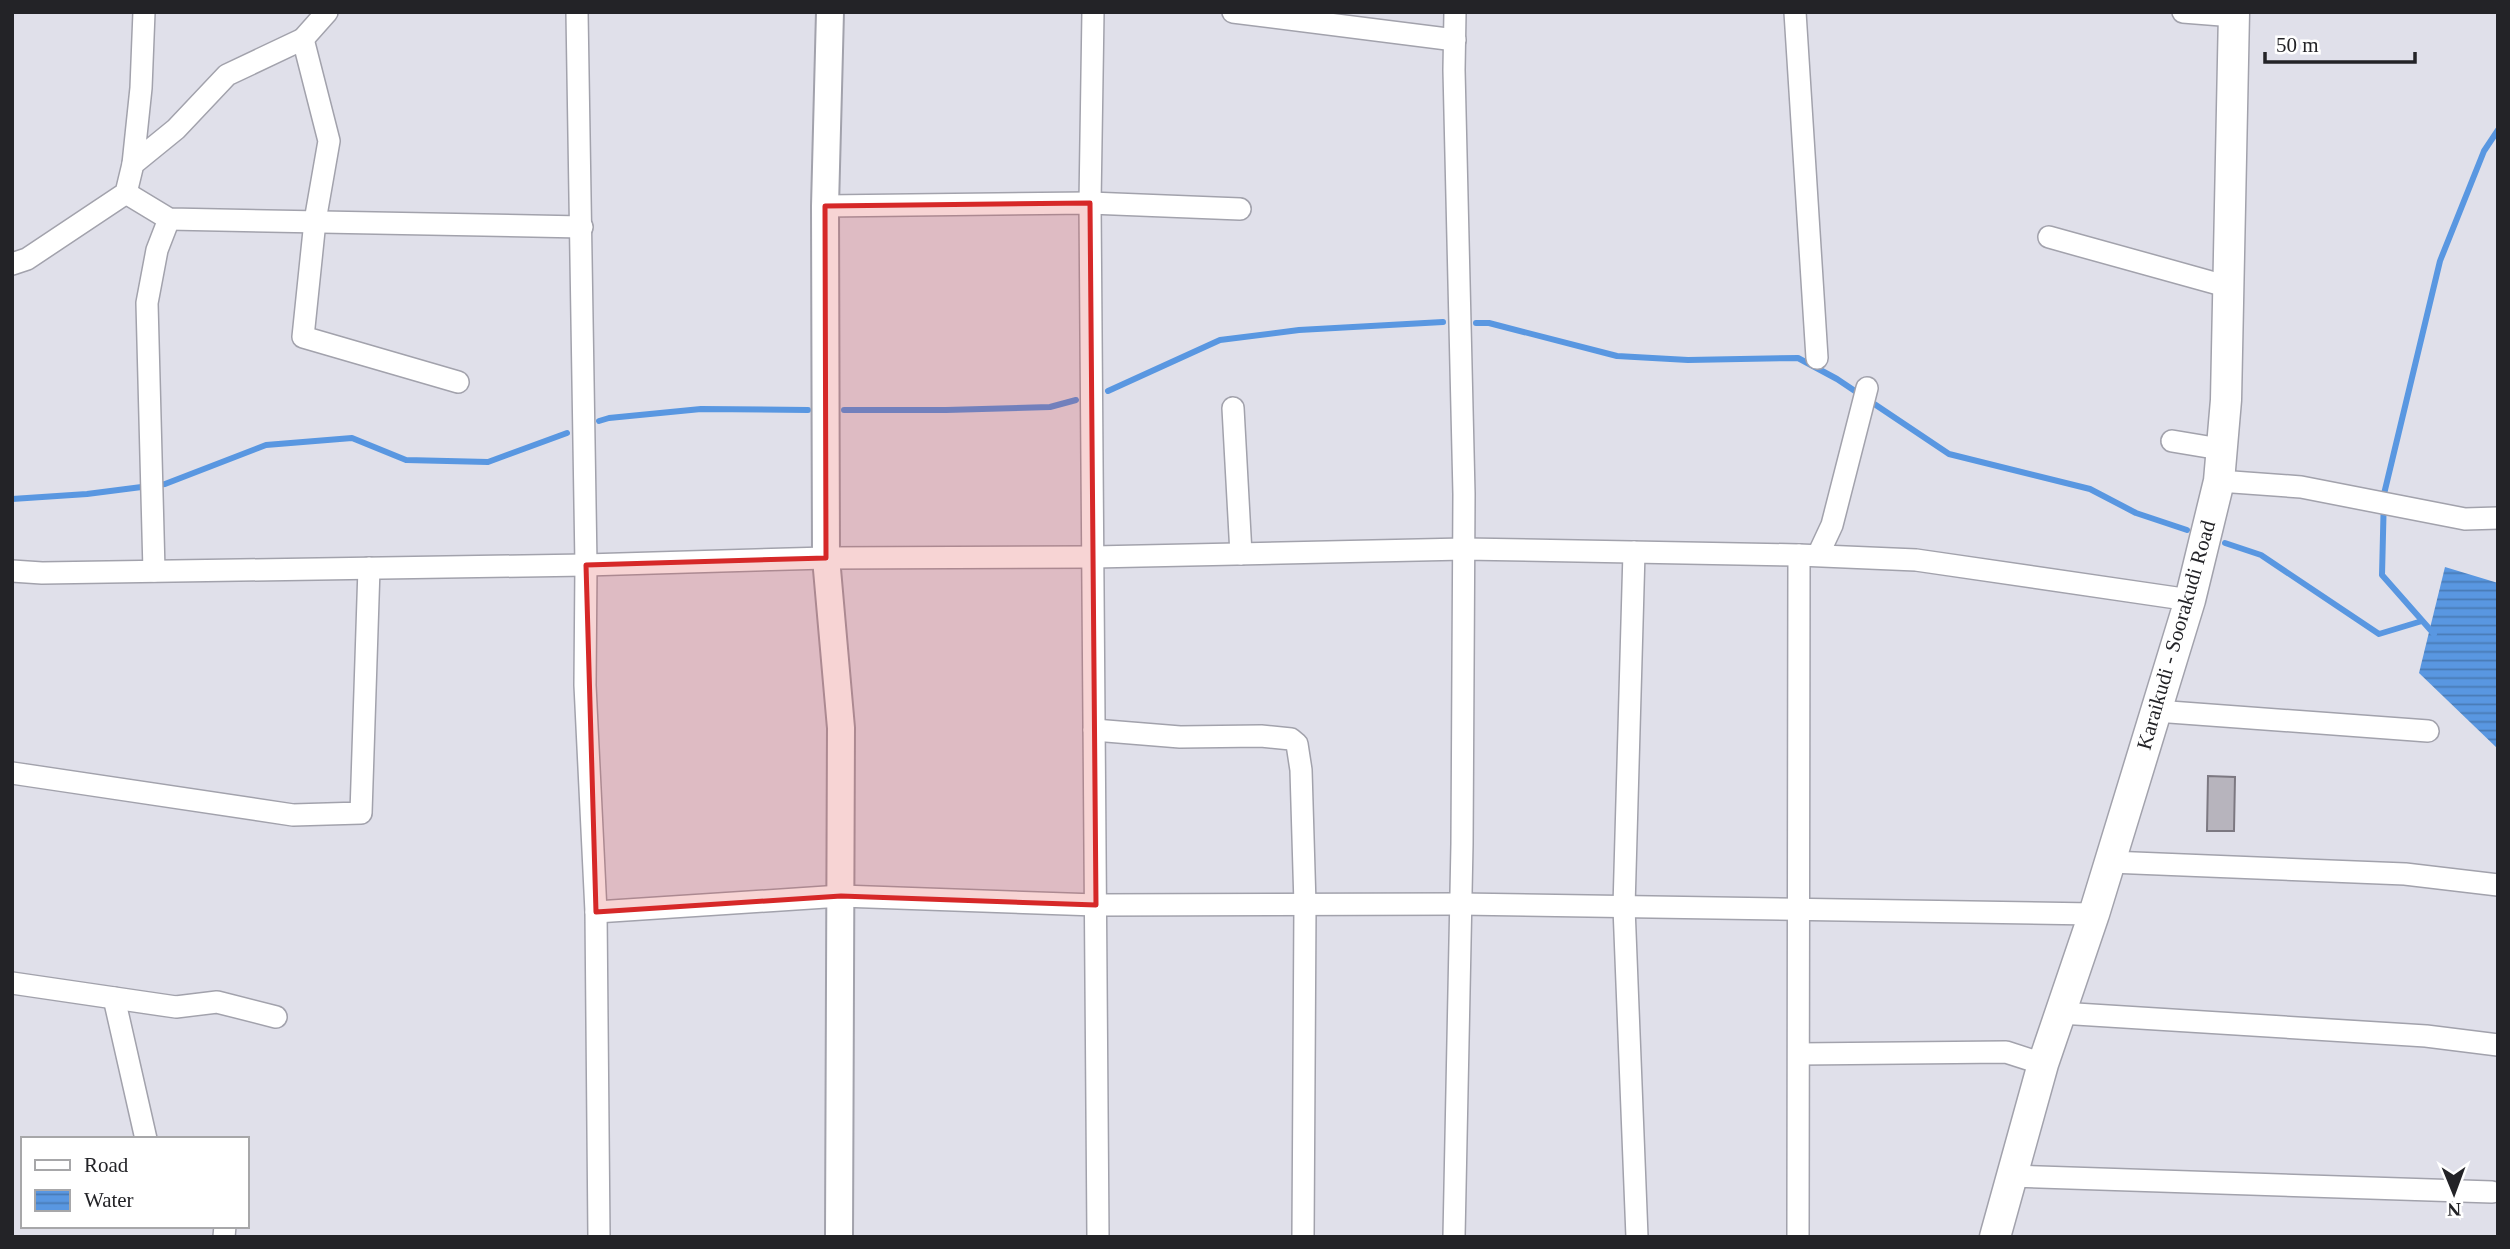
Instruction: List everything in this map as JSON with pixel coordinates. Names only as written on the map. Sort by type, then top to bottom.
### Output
[{"type":"main road","name":"Karaikudi - Soorakudi Road","points":[[1995,1237],[2043,1064],[2094,914],[2190,600],[2220,469],[2226,400],[2234,14]]},
{"type":"street","points":[[12,264],[27,259],[126,193],[133,164],[141,88],[144,12]]},
{"type":"street","points":[[133,164],[176,129],[227,75],[303,39],[327,12]]},
{"type":"street","points":[[577,12],[586,685],[596,912],[599,1237]]},
{"type":"street","points":[[830,12],[825,206],[826,558],[841,728],[839,1237]]},
{"type":"street","points":[[1094,12],[1090,203],[1098,1237]]},
{"type":"street","points":[[1454,1237],[1461,904],[1464,549],[1455,12]]},
{"type":"street","points":[[1795,12],[1816,358]]},
{"type":"street","points":[[2183,12],[2234,14]]},
{"type":"street","points":[[1236,13],[1455,40]]},
{"type":"street","points":[[303,39],[329,141],[315,221],[303,337],[457,382]]},
{"type":"street","points":[[126,193],[169,219],[581,227]]},
{"type":"street","points":[[825,206],[1090,203],[1240,209]]},
{"type":"street","points":[[154,571],[147,303],[157,250],[169,219]]},
{"type":"street","points":[[2049,237],[2229,287]]},
{"type":"street","points":[[1798,1237],[1799,909],[1808,555],[1832,525],[1867,388]]},
{"type":"street","points":[[1233,408],[1241,554]]},
{"type":"street","points":[[2172,442],[2214,448],[2220,469],[2465,519],[2498,518]]},
{"type":"street","points":[[12,571],[42,573],[586,565],[826,558],[1094,557],[1464,549],[1808,555],[1916,560],[2190,600]]},
{"type":"street","points":[[1634,552],[1624,907],[1637,1237]]},
{"type":"street","points":[[12,773],[293,815],[361,813],[369,568]]},
{"type":"street","points":[[2156,711],[2428,731]]},
{"type":"street","points":[[1094,730],[1180,737],[1261,736],[1291,739],[1297,744],[1301,770],[1305,905],[1303,1237]]},
{"type":"street","points":[[2110,862],[2405,874],[2498,885]]},
{"type":"street","points":[[596,912],[841,896],[1096,905],[1461,904],[2094,914]]},
{"type":"street","points":[[12,983],[176,1007],[217,1002],[276,1017]]},
{"type":"street","points":[[114,998],[146,1137]]},
{"type":"street","points":[[2060,1013],[2426,1036],[2498,1045]]},
{"type":"street","points":[[1799,1054],[2006,1052],[2043,1064]]},
{"type":"street","points":[[2012,1176],[2492,1192]]},
{"type":"highlighted area","points":[[1090,203],[1096,905],[841,896],[596,912],[586,565],[826,558],[825,206]]},
{"type":"water","points":[[2445,567],[2498,583],[2498,749],[2419,673]]},
{"type":"building","points":[[2208,776],[2235,777],[2234,831],[2207,831]]},
{"type":"waterway","points":[[2434,634],[2382,575],[2384,494],[2440,261],[2484,151],[2498,130]]},
{"type":"waterway","points":[[1108,391],[1220,340],[1299,330],[1443,322]]},
{"type":"waterway","points":[[1476,323],[1489,323],[1617,356],[1688,360],[1798,358],[1837,379],[1949,454],[2090,489],[2136,513],[2187,530]]},
{"type":"waterway","points":[[844,410],[1050,407],[1076,400]]},
{"type":"waterway","points":[[599,421],[701,409],[808,410]]},
{"type":"waterway","points":[[12,499],[87,494],[165,484],[266,445],[352,438],[406,460],[488,462],[567,433]]},
{"type":"waterway","points":[[2225,543],[2261,555],[2379,634],[2422,621]]}]
